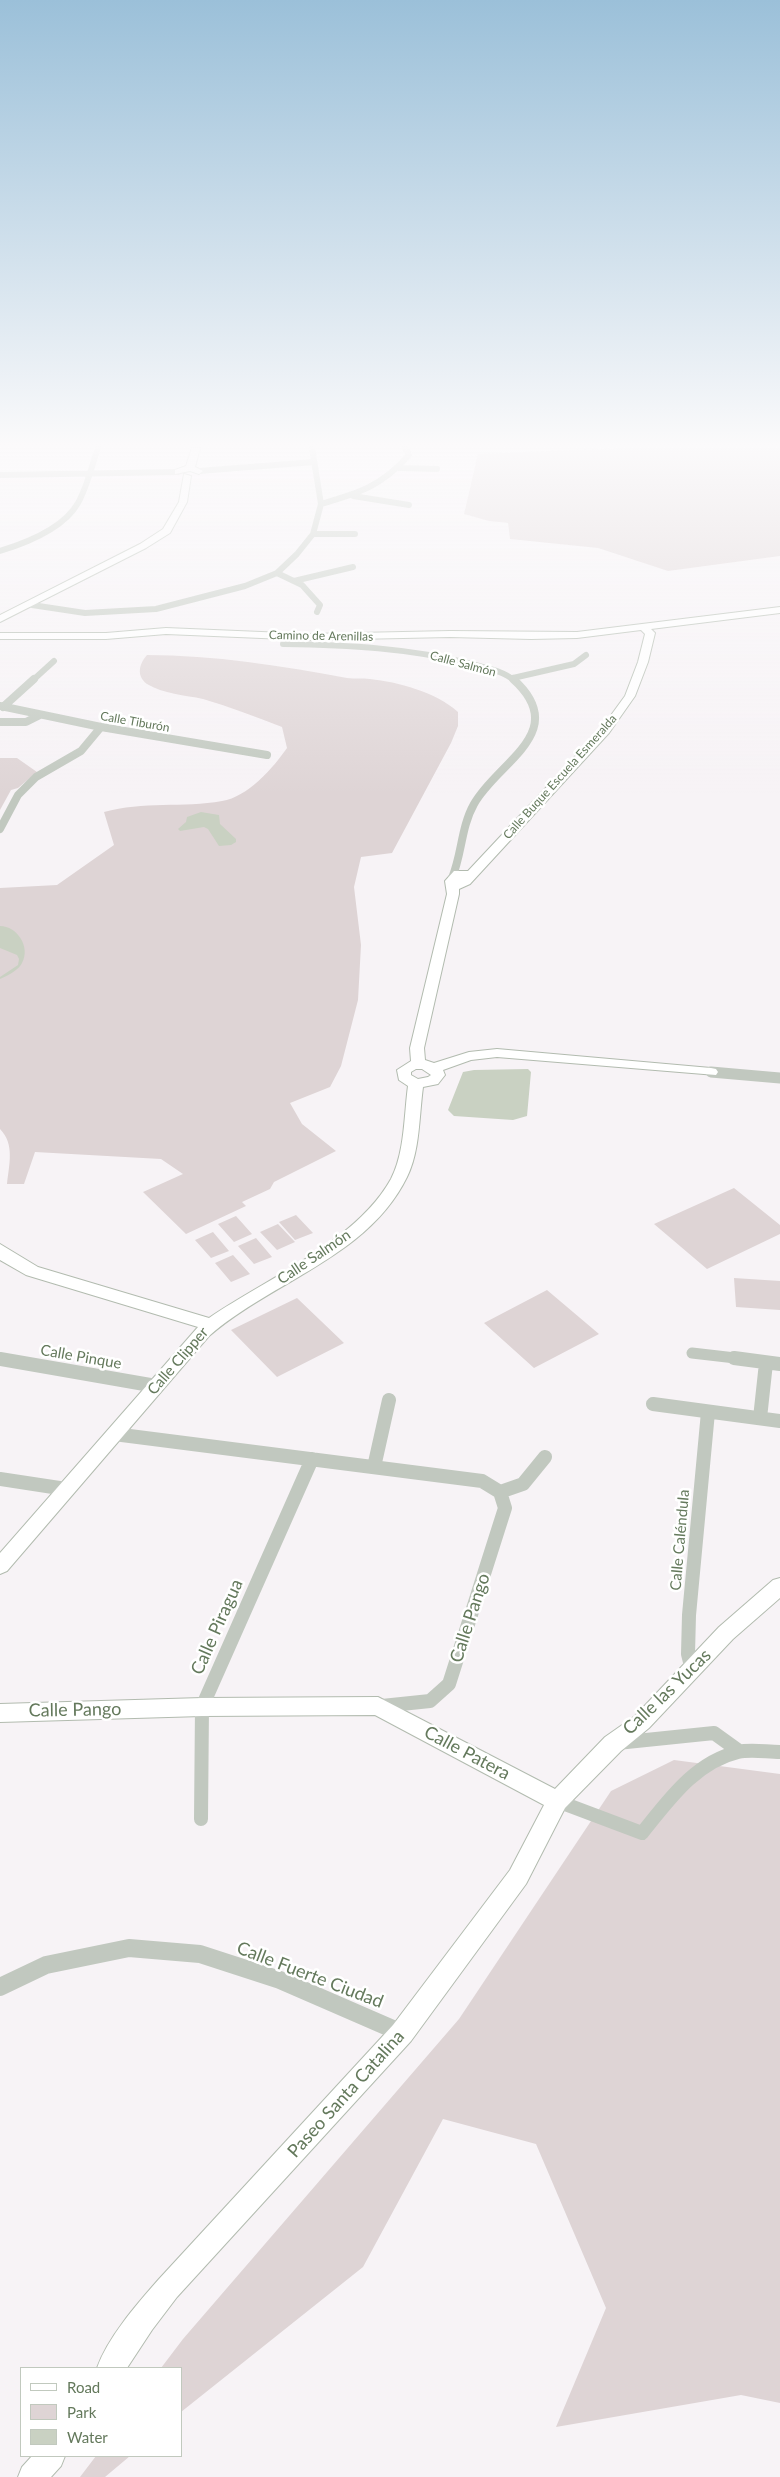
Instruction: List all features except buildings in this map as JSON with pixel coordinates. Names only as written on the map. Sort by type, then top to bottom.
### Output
[{"type":"street","points":[[0,619],[32,605],[110,564]]},
{"type":"street","points":[[32,605],[85,613],[156,609],[246,586],[277,574],[287,564]]},
{"type":"street","points":[[294,581],[339,572],[353,567]]},
{"type":"street","points":[[277,574],[302,585],[320,605],[317,612]]},
{"type":"street","name":"Camino de Arenillas","points":[[0,636],[106,636],[166,631],[309,637],[450,634],[577,635],[780,610]]},
{"type":"street","name":"Calle Buque Escuela Esmeralda","points":[[462,878],[605,731],[630,696],[643,662],[650,633],[642,627]]},
{"type":"street","name":"Calle Salmón","points":[[283,644],[359,645],[408,650],[459,660],[513,678],[526,694],[536,714],[533,730],[517,758],[481,794],[468,814],[462,878],[417,1048],[418,1064]]},
{"type":"street","points":[[513,678],[574,664],[586,655]]},
{"type":"street","points":[[2,707],[54,661]]},
{"type":"street","name":"Calle Tiburón","points":[[2,707],[100,727],[267,755]]},
{"type":"street","points":[[0,722],[24,724],[31,722],[40,715]]},
{"type":"street","points":[[0,829],[18,795],[36,777],[81,751],[100,727]]},
{"type":"street","points":[[434,1068],[438,1075],[434,1082],[416,1084],[406,1080],[403,1074],[407,1067],[418,1064],[434,1068],[469,1056],[497,1053],[780,1078]]},
{"type":"street","name":"Calle Salmón","points":[[211,1325],[350,1235],[380,1205],[399,1177],[408,1140],[416,1084]]},
{"type":"street","name":"Calle Clipper","points":[[0,1249],[6,1256],[32,1271],[211,1325],[180,1357],[0,1566]]},
{"type":"street","points":[[692,1353],[780,1364]]},
{"type":"street","name":"Calle Pinque","points":[[0,1359],[156,1386]]},
{"type":"street","points":[[760,1418],[766,1362]]},
{"type":"street","points":[[374,1467],[389,1400]]},
{"type":"street","points":[[653,1404],[780,1421]]},
{"type":"street","name":"Calle Caléndula","points":[[692,1670],[688,1654],[689,1615],[708,1412]]},
{"type":"street","points":[[114,1434],[482,1481],[500,1492],[522,1484],[536,1471],[545,1457]]},
{"type":"street","name":"Calle Piragua","points":[[201,1819],[202,1707],[312,1459]]},
{"type":"street","points":[[0,1479],[66,1489]]},
{"type":"street","name":"Calle Pango","points":[[0,1713],[202,1707],[378,1706],[430,1701],[449,1684],[506,1508],[500,1492]]},
{"type":"street","name":"Calle las Yucas","points":[[557,1801],[613,1744],[642,1722],[726,1633],[780,1586]]},
{"type":"street","name":"Calle Patera","points":[[378,1706],[557,1801]]},
{"type":"street","points":[[613,1744],[714,1733],[739,1751]]},
{"type":"street","points":[[557,1801],[642,1833],[681,1787],[707,1763],[739,1751],[780,1752]]},
{"type":"street","name":"Paseo Santa Catalina","points":[[112,2367],[142,2320],[168,2288],[402,2033],[518,1877],[557,1801]]},
{"type":"street","name":"Calle Fuerte Ciudad","points":[[0,1987],[46,1965],[129,1948],[200,1954],[280,1980],[402,2033]]},
{"type":"street","points":[[32,2477],[50,2457]]},
{"type":"green space","points":[[645,564],[723,564],[668,571]]},
{"type":"green space","points":[[147,655],[223,659],[273,665],[347,678],[381,680],[416,689],[439,699],[458,712],[458,726],[451,743],[392,853],[361,857],[354,887],[361,945],[358,1000],[341,1066],[330,1087],[290,1103],[302,1124],[336,1151],[274,1182],[270,1189],[242,1202],[246,1206],[186,1234],[143,1192],[183,1174],[161,1159],[35,1152],[24,1184],[7,1184],[10,1155],[8,1141],[0,1129],[0,888],[57,885],[114,845],[104,812],[133,807],[207,803],[232,798],[250,788],[259,780],[275,764],[287,748],[282,727],[213,702],[167,692],[147,684],[141,677],[140,670],[142,662]]},
{"type":"green space","points":[[0,758],[17,758],[37,772],[18,788],[11,790],[0,810]]},
{"type":"green space","points":[[734,1188],[780,1225],[780,1234],[707,1269],[654,1224]]},
{"type":"green space","points":[[296,1215],[313,1233],[295,1240],[279,1222]]},
{"type":"green space","points":[[236,1216],[252,1234],[234,1242],[218,1224]]},
{"type":"green space","points":[[278,1224],[295,1242],[277,1250],[260,1232]]},
{"type":"green space","points":[[213,1232],[229,1251],[211,1258],[195,1240]]},
{"type":"green space","points":[[256,1238],[272,1257],[254,1264],[238,1246]]},
{"type":"green space","points":[[233,1255],[250,1274],[231,1282],[215,1263]]},
{"type":"green space","points":[[734,1278],[780,1281],[780,1310],[736,1307]]},
{"type":"green space","points":[[547,1290],[599,1334],[534,1368],[484,1323]]},
{"type":"green space","points":[[297,1298],[344,1343],[277,1377],[231,1330]]},
{"type":"green space","points":[[674,1760],[780,1774],[780,2403],[741,2395],[556,2427],[606,2308],[536,2144],[443,2119],[363,2267],[182,2411],[182,2367],[162,2367],[183,2339],[459,2019],[611,1791]]},
{"type":"green space","points":[[95,2457],[129,2457],[105,2477],[80,2477]]},
{"type":"water","points":[[201,812],[219,815],[220,824],[236,839],[236,842],[231,845],[219,846],[208,829],[204,827],[180,831],[178,829],[186,822],[187,817]]},
{"type":"water","points":[[0,926],[17,933],[25,950],[20,966],[0,979],[0,977],[18,965],[19,959],[17,955],[0,948]]},
{"type":"water","points":[[528,1069],[531,1072],[527,1116],[513,1120],[454,1116],[448,1110],[463,1072]]}]
